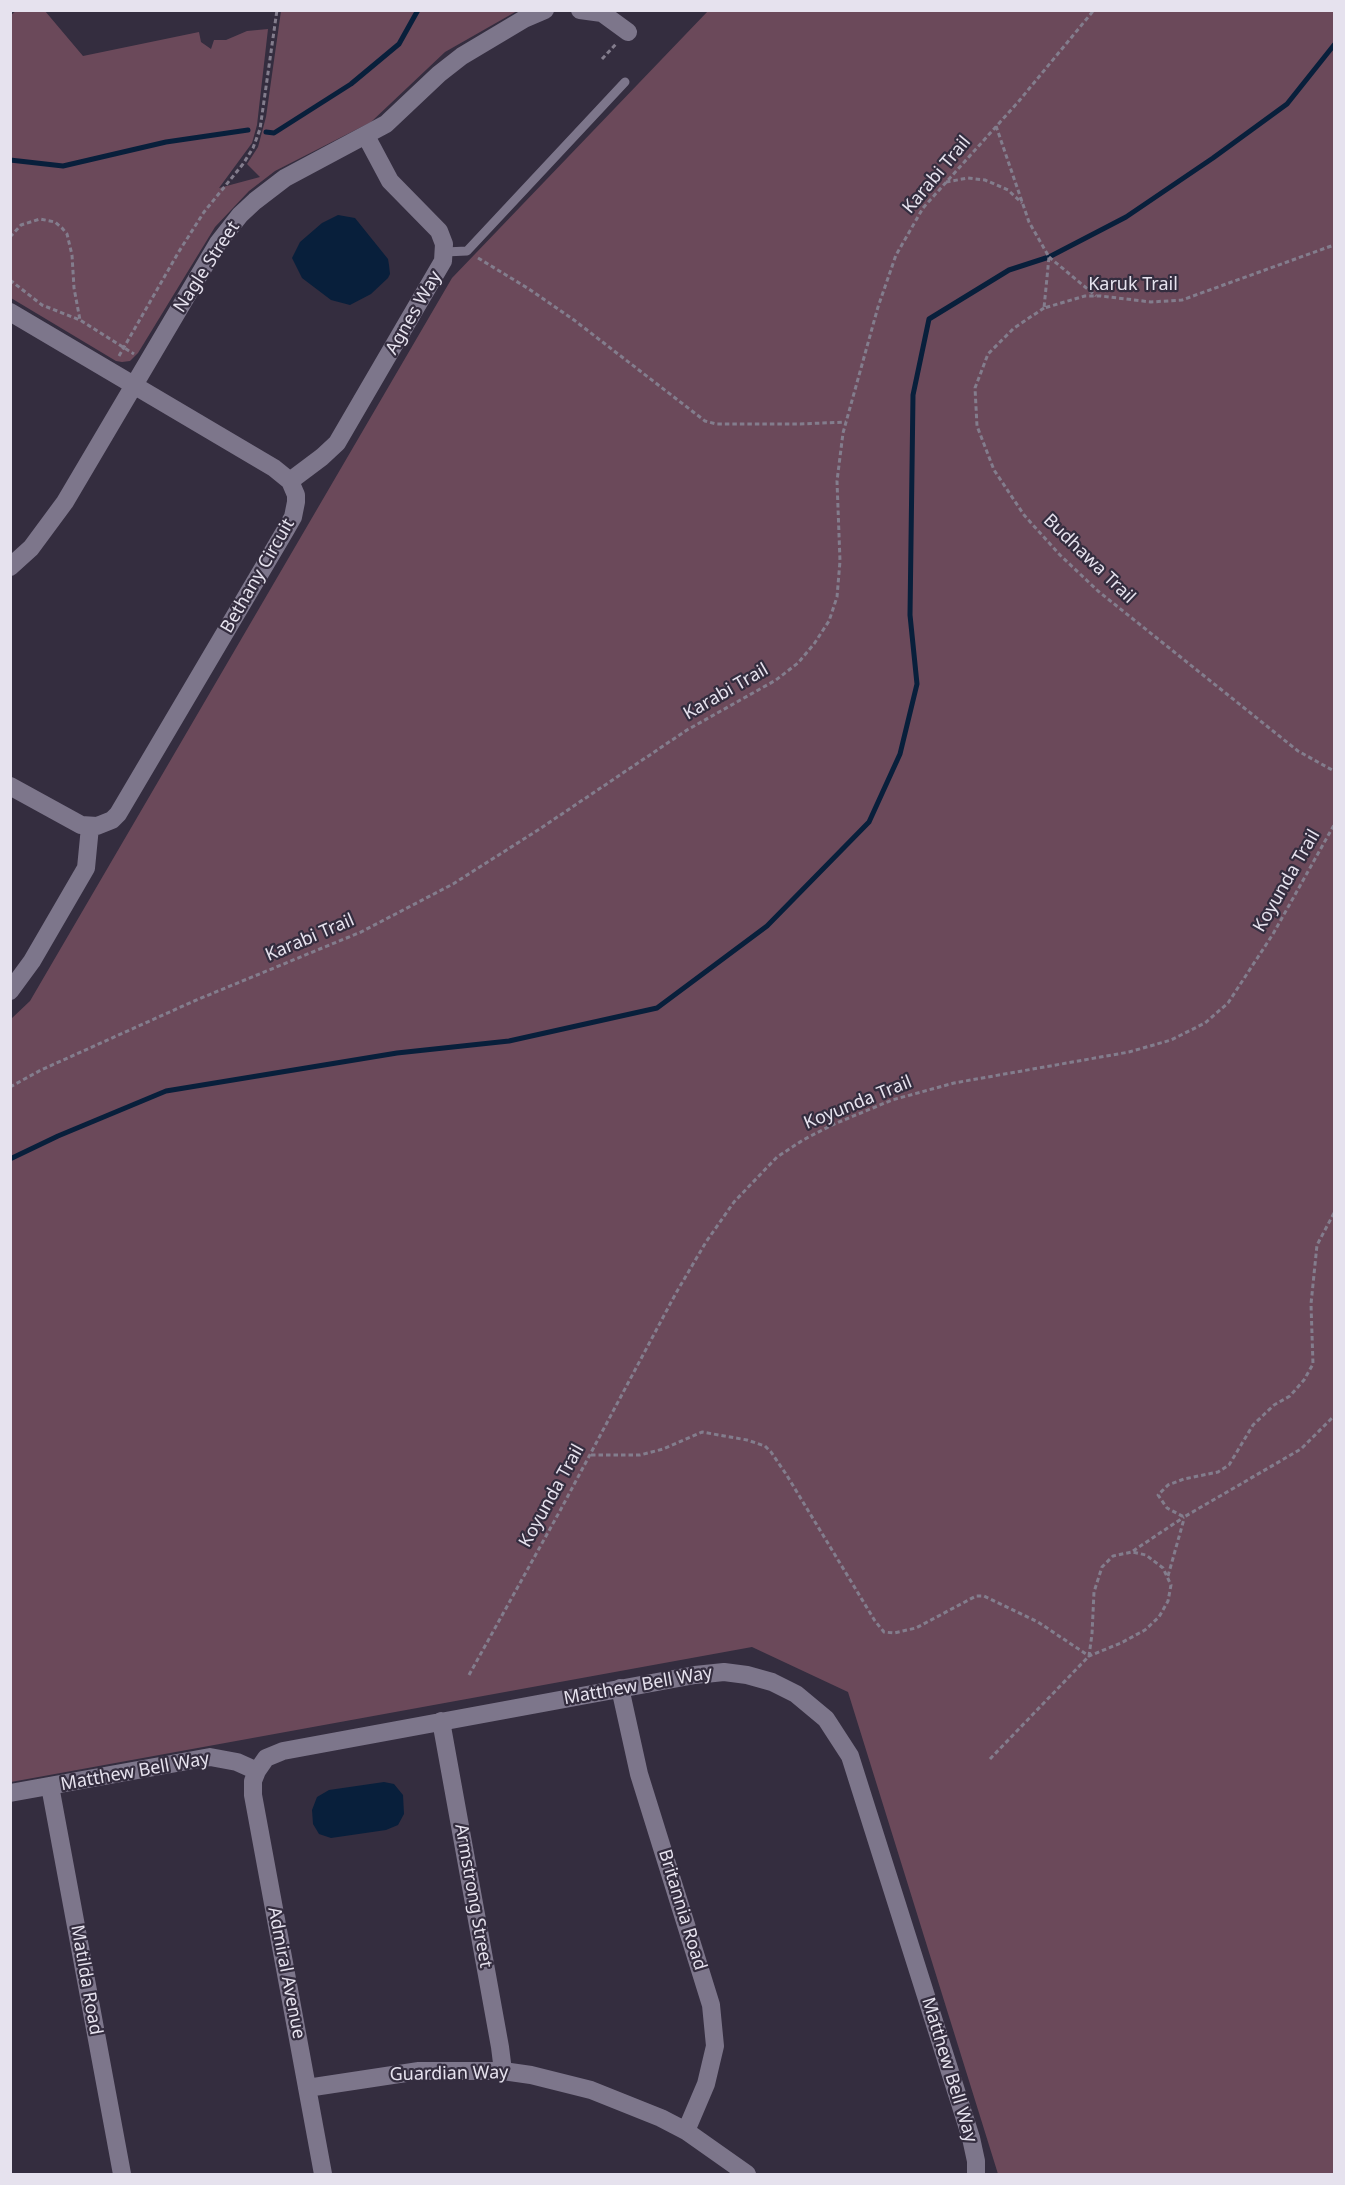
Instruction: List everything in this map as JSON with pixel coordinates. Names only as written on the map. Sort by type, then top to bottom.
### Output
[{"type":"street","name":"Nagle Street","points":[[10,567],[31,548],[53,521],[218,243],[240,215],[285,178],[386,124],[450,65],[525,19],[545,10]]},
{"type":"street","points":[[580,10],[602,13],[628,32]]},
{"type":"street","name":"Agnes Way","points":[[290,481],[330,451],[343,433],[440,269],[445,252],[439,231],[390,181],[366,136]]},
{"type":"street","points":[[10,312],[274,468],[290,481]]},
{"type":"street","name":"Bethany Circuit","points":[[90,827],[104,823],[118,814],[285,531],[293,517],[296,502],[296,495],[290,481]]},
{"type":"street","points":[[10,786],[73,822],[90,827],[86,868],[32,961],[10,991]]},
{"type":"street","name":"Matthew Bell Way","points":[[10,1793],[210,1757],[237,1762],[257,1771],[266,1758],[283,1751],[714,1672],[747,1675],[772,1682],[796,1694],[826,1719],[838,1734],[850,1756],[971,2138],[976,2161],[976,2175]]},
{"type":"street","name":"Britannia Road","points":[[620,1688],[639,1774],[711,2005],[715,2046],[706,2084],[686,2131]]},
{"type":"street","name":"Armstrong Street","points":[[441,1721],[503,2070]]},
{"type":"street","name":"Admiral Avenue","points":[[257,1771],[253,1781],[253,1795],[323,2175]]},
{"type":"street","name":"Matilda Road","points":[[50,1786],[122,2175]]},
{"type":"street","name":"Guardian Way","points":[[307,2088],[419,2071],[503,2070],[531,2075],[591,2090],[627,2103],[686,2131],[747,2175]]},
{"type":"lane","points":[[445,252],[466,251],[625,82]]},
{"type":"path","points":[[116,361],[204,212],[253,148],[260,129],[277,10]]},
{"type":"path","name":"Karabi Trail","points":[[10,1087],[41,1070],[194,1001],[361,932],[453,884],[538,830],[687,729],[776,680],[798,663],[829,621],[837,597],[840,561],[837,480],[846,422],[878,307],[896,255],[923,208],[1094,10]]},
{"type":"path","points":[[996,126],[1029,222],[1049,257],[1096,296]]},
{"type":"path","points":[[946,182],[968,178],[985,180],[1008,190],[1023,204]]},
{"type":"path","points":[[10,237],[21,225],[34,220],[48,220],[62,228],[67,234],[72,255],[74,288],[80,320]]},
{"type":"path","name":"Karuk Trail","points":[[1044,308],[1085,296],[1151,302],[1182,300],[1335,245]]},
{"type":"path","points":[[466,251],[529,289],[574,320],[705,421],[716,424],[846,422]]},
{"type":"path","points":[[1044,308],[1049,257]]},
{"type":"path","points":[[10,280],[42,305],[80,320],[138,356]]},
{"type":"path","name":"Budhawa Trail","points":[[1044,308],[1014,328],[988,354],[975,388],[976,426],[994,470],[1024,515],[1059,555],[1098,591],[1298,751],[1335,771]]},
{"type":"path","name":"Koyunda Trail","points":[[469,1675],[590,1455],[675,1293],[734,1202],[777,1157],[832,1125],[892,1100],[954,1083],[1129,1052],[1171,1040],[1205,1023],[1228,1003],[1273,934],[1335,825]]},
{"type":"path","points":[[1185,1517],[1167,1508],[1158,1495],[1168,1485],[1218,1472],[1228,1464],[1252,1425],[1290,1396],[1304,1380],[1313,1364],[1311,1304],[1314,1262],[1317,1245],[1335,1213]]},
{"type":"path","points":[[1089,1656],[1094,1592],[1102,1567],[1113,1556],[1132,1551],[1301,1449],[1335,1416]]},
{"type":"path","points":[[590,1455],[640,1455],[663,1449],[702,1432],[747,1440],[765,1446],[786,1474],[875,1621],[884,1632],[894,1633],[916,1628],[976,1596],[984,1596],[1038,1622],[1089,1656]]},
{"type":"path","points":[[1167,1577],[1185,1517]]},
{"type":"path","points":[[990,1759],[1089,1656],[1145,1630],[1159,1617],[1168,1601],[1171,1585],[1163,1569],[1146,1555],[1132,1551]]},
{"type":"shaded area","points":[[17,10],[45,11],[83,56],[199,32],[201,42],[211,49],[214,40],[226,40],[247,31],[268,29],[257,125],[252,143],[219,188],[260,177],[247,164],[258,147],[266,117],[281,11],[517,11],[445,52],[371,122],[275,171],[249,191],[215,227],[138,353],[130,361],[122,362],[116,361],[11,298],[10,16]]},
{"type":"shaded area","points":[[708,11],[1334,11],[1334,2174],[998,2174],[848,1692],[752,1647],[11,1782],[11,1019],[30,1001],[452,278]]},
{"type":"water","points":[[338,215],[355,218],[388,259],[389,265],[388,278],[371,294],[350,305],[331,300],[302,278],[292,258],[300,242],[322,223]]},
{"type":"water","points":[[384,1782],[394,1784],[403,1795],[404,1814],[398,1825],[386,1830],[331,1838],[319,1834],[313,1824],[312,1810],[317,1797],[329,1790]]},
{"type":"waterway","points":[[266,132],[274,133],[351,84],[399,44],[418,10]]},
{"type":"waterway","points":[[10,1159],[58,1136],[166,1091],[397,1053],[509,1041],[657,1008],[767,926],[869,822],[900,754],[917,684],[910,615],[913,395],[929,319],[1009,270],[1049,257],[1126,217],[1287,104],[1334,45]]},
{"type":"waterway","points":[[10,160],[63,166],[166,142],[248,130]]}]
